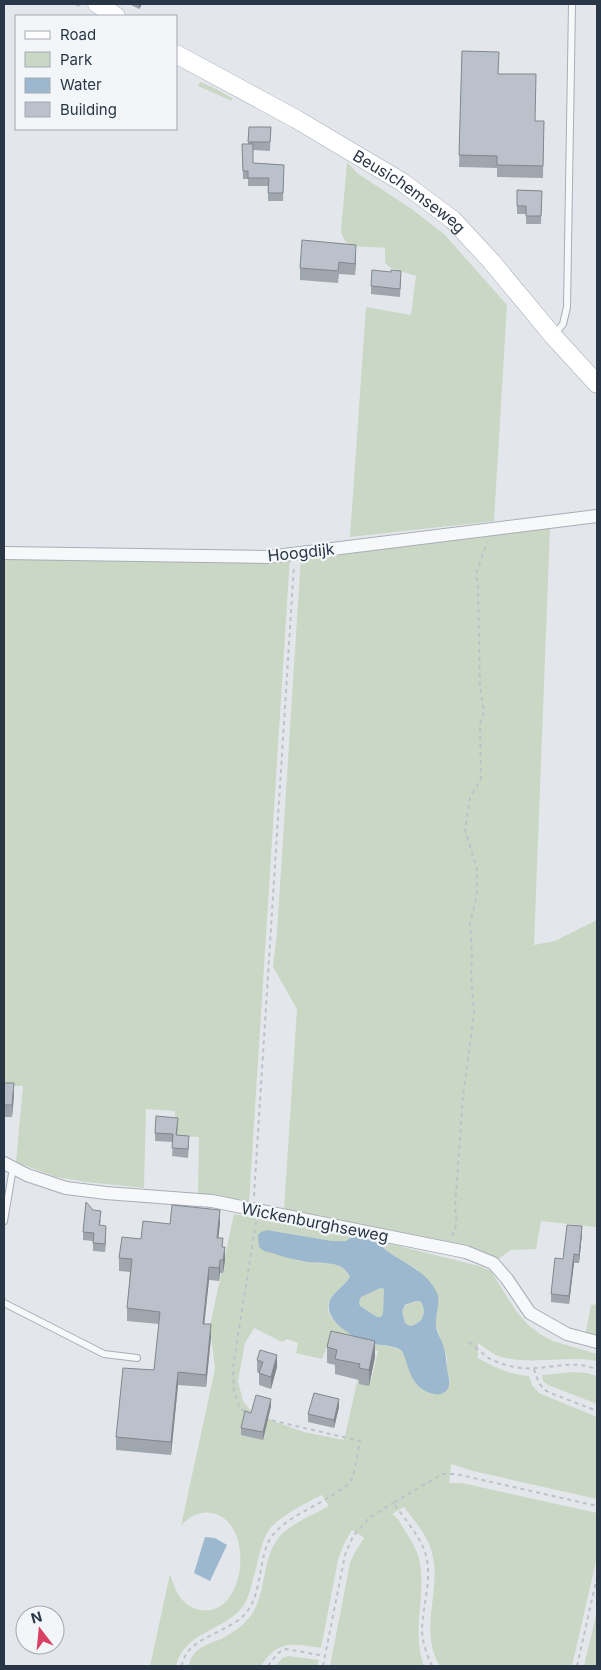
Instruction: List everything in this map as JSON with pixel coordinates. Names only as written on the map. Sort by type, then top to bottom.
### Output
[{"type":"street","points":[[97,4],[114,15]]},
{"type":"street","name":"Beusichemseweg","points":[[178,55],[296,118],[402,182],[453,220],[491,261],[597,384]]},
{"type":"street","name":"Hoogdijk","points":[[4,553],[268,556],[597,516]]},
{"type":"street","name":"Wickenburghseweg","points":[[9,1165],[26,1175],[66,1188],[212,1201],[466,1252],[493,1263],[507,1279],[530,1313],[567,1334],[597,1342]]},
{"type":"lane","points":[[554,336],[562,324],[566,307],[572,4]]},
{"type":"lane","points":[[4,1221],[9,1165]]},
{"type":"lane","points":[[4,1303],[104,1354],[137,1358]]},
{"type":"path","points":[[450,1249],[457,1219],[455,1208],[463,1096],[474,1013],[470,975],[472,957],[470,922],[477,895],[477,869],[465,830],[470,798],[481,779],[480,724],[484,712],[480,686],[478,587],[476,574],[487,544],[487,530]]},
{"type":"path","points":[[247,1412],[240,1409],[234,1391],[233,1367],[256,1209],[295,552]]},
{"type":"path","points":[[469,1342],[489,1358],[516,1368],[534,1369],[567,1365],[597,1370]]},
{"type":"path","points":[[534,1369],[542,1388],[597,1411]]},
{"type":"path","points":[[182,1666],[187,1651],[231,1626],[245,1614],[253,1602],[268,1543],[277,1530],[329,1498],[350,1482],[360,1441],[263,1419]]},
{"type":"path","points":[[323,1666],[345,1555],[353,1536],[369,1518],[442,1474],[456,1474],[597,1506]]},
{"type":"path","points":[[393,1503],[425,1551],[429,1576],[422,1631],[426,1652],[432,1666]]},
{"type":"path","points":[[577,1666],[597,1577]]},
{"type":"path","points":[[268,1666],[278,1653],[286,1649],[325,1656]]},
{"type":"green space","points":[[200,82],[232,98],[232,101],[198,86]]},
{"type":"green space","points":[[347,162],[357,173],[413,210],[444,234],[507,305],[494,521],[350,537],[366,307],[411,315],[416,276],[391,268],[385,263],[385,248],[350,245],[344,239],[341,232]]},
{"type":"green space","points":[[550,528],[534,945],[555,941],[597,920],[596,1227],[541,1221],[536,1249],[511,1250],[497,1260],[284,1210],[297,1009],[273,967],[277,933],[301,556]]},
{"type":"green space","points":[[4,556],[290,557],[249,1203],[198,1193],[199,1137],[176,1136],[175,1111],[146,1109],[144,1188],[56,1177],[16,1162],[23,1086],[4,1086]]},
{"type":"green space","points":[[234,1214],[353,1236],[346,1241],[332,1241],[267,1230],[281,1249],[290,1257],[305,1262],[330,1263],[338,1265],[345,1270],[350,1277],[331,1298],[328,1305],[329,1312],[337,1324],[363,1341],[328,1344],[322,1359],[296,1353],[298,1343],[287,1339],[282,1342],[254,1328],[245,1343],[238,1381],[243,1401],[250,1410],[276,1422],[304,1432],[344,1440],[358,1378],[371,1381],[378,1351],[364,1348],[372,1344],[394,1347],[401,1350],[416,1384],[424,1391],[450,1383],[447,1357],[435,1322],[438,1305],[418,1270],[385,1250],[375,1240],[479,1266],[491,1271],[516,1311],[528,1325],[553,1341],[597,1354],[597,1361],[585,1359],[510,1359],[490,1352],[478,1343],[478,1358],[502,1370],[529,1376],[532,1385],[539,1393],[597,1417],[597,1499],[473,1471],[451,1464],[449,1483],[462,1483],[597,1513],[597,1557],[572,1666],[440,1666],[434,1653],[430,1625],[434,1581],[432,1553],[424,1534],[404,1507],[392,1514],[398,1519],[419,1557],[421,1589],[419,1640],[424,1666],[330,1666],[350,1563],[364,1538],[352,1530],[338,1560],[321,1648],[287,1645],[274,1651],[261,1666],[189,1666],[197,1650],[228,1635],[249,1618],[259,1599],[269,1555],[274,1545],[290,1527],[329,1506],[322,1495],[285,1516],[268,1531],[261,1548],[248,1596],[240,1610],[186,1646],[176,1666],[150,1666],[170,1574],[174,1586],[183,1601],[193,1608],[200,1610],[216,1608],[228,1599],[236,1585],[240,1567],[240,1549],[235,1532],[225,1520],[211,1513],[202,1513],[191,1517],[181,1526],[215,1369],[210,1326]]},
{"type":"green space","points":[[381,1288],[384,1289],[383,1313],[381,1317],[377,1317],[360,1306],[359,1302],[361,1297]]},
{"type":"green space","points":[[420,1301],[424,1313],[418,1323],[410,1326],[405,1323],[402,1311],[405,1306]]},
{"type":"green space","points":[[597,1304],[597,1341],[585,1337],[591,1305]]},
{"type":"green space","points":[[574,1372],[597,1376],[597,1404],[548,1385],[543,1381],[542,1375]]},
{"type":"green space","points":[[597,1611],[597,1666],[584,1666]]},
{"type":"green space","points":[[288,1656],[319,1660],[317,1666],[276,1666],[282,1658]]},
{"type":"water","points":[[267,1230],[332,1241],[346,1241],[353,1236],[368,1238],[377,1242],[427,1278],[438,1295],[436,1327],[445,1354],[449,1382],[448,1389],[441,1394],[425,1391],[414,1380],[402,1351],[395,1347],[362,1341],[340,1327],[330,1314],[329,1307],[330,1300],[334,1294],[350,1277],[346,1271],[329,1263],[297,1260],[264,1251],[259,1247],[258,1235]],"holes":[[[381,1288],[384,1289],[383,1313],[381,1317],[377,1317],[360,1306],[359,1302],[361,1297]],[[420,1301],[424,1313],[418,1323],[410,1326],[405,1323],[402,1311],[405,1305]]]},
{"type":"water","points":[[205,1537],[215,1538],[227,1545],[210,1581],[194,1573]]},
{"type":"building","points":[[462,51],[499,52],[498,74],[536,74],[535,121],[544,121],[543,166],[497,165],[497,156],[459,155]]},
{"type":"building","points":[[249,127],[271,127],[270,142],[248,142]]},
{"type":"building","points":[[242,144],[253,144],[253,163],[284,165],[283,193],[268,193],[269,178],[248,178],[248,171],[243,171]]},
{"type":"building","points":[[517,190],[542,191],[541,216],[526,216],[526,206],[517,206]]},
{"type":"building","points":[[302,240],[356,245],[355,264],[339,262],[338,271],[300,268]]},
{"type":"building","points":[[372,270],[401,271],[400,289],[371,286]]},
{"type":"building","points":[[4,1083],[14,1083],[12,1105],[4,1105]]},
{"type":"building","points":[[156,1116],[178,1118],[176,1135],[189,1136],[188,1149],[172,1148],[173,1134],[155,1133]]},
{"type":"building","points":[[86,1202],[93,1210],[101,1211],[99,1225],[106,1226],[105,1244],[93,1243],[94,1233],[83,1232]]},
{"type":"building","points":[[172,1205],[220,1210],[217,1238],[223,1238],[222,1247],[225,1247],[223,1260],[220,1260],[219,1268],[209,1267],[203,1324],[211,1324],[206,1375],[178,1372],[171,1442],[116,1437],[123,1368],[154,1370],[160,1312],[127,1308],[132,1259],[119,1258],[122,1237],[141,1239],[143,1221],[170,1224]]},
{"type":"building","points":[[567,1225],[582,1226],[579,1255],[574,1254],[569,1296],[551,1294],[555,1258],[563,1259]]},
{"type":"building","points":[[331,1331],[375,1341],[369,1370],[359,1368],[360,1364],[335,1359],[337,1350],[327,1347]]},
{"type":"building","points":[[260,1350],[277,1355],[271,1377],[259,1373],[263,1362],[257,1360]]},
{"type":"building","points":[[314,1393],[339,1399],[334,1420],[308,1414]]},
{"type":"building","points":[[256,1395],[271,1399],[263,1432],[241,1428],[245,1411],[251,1413]]}]
